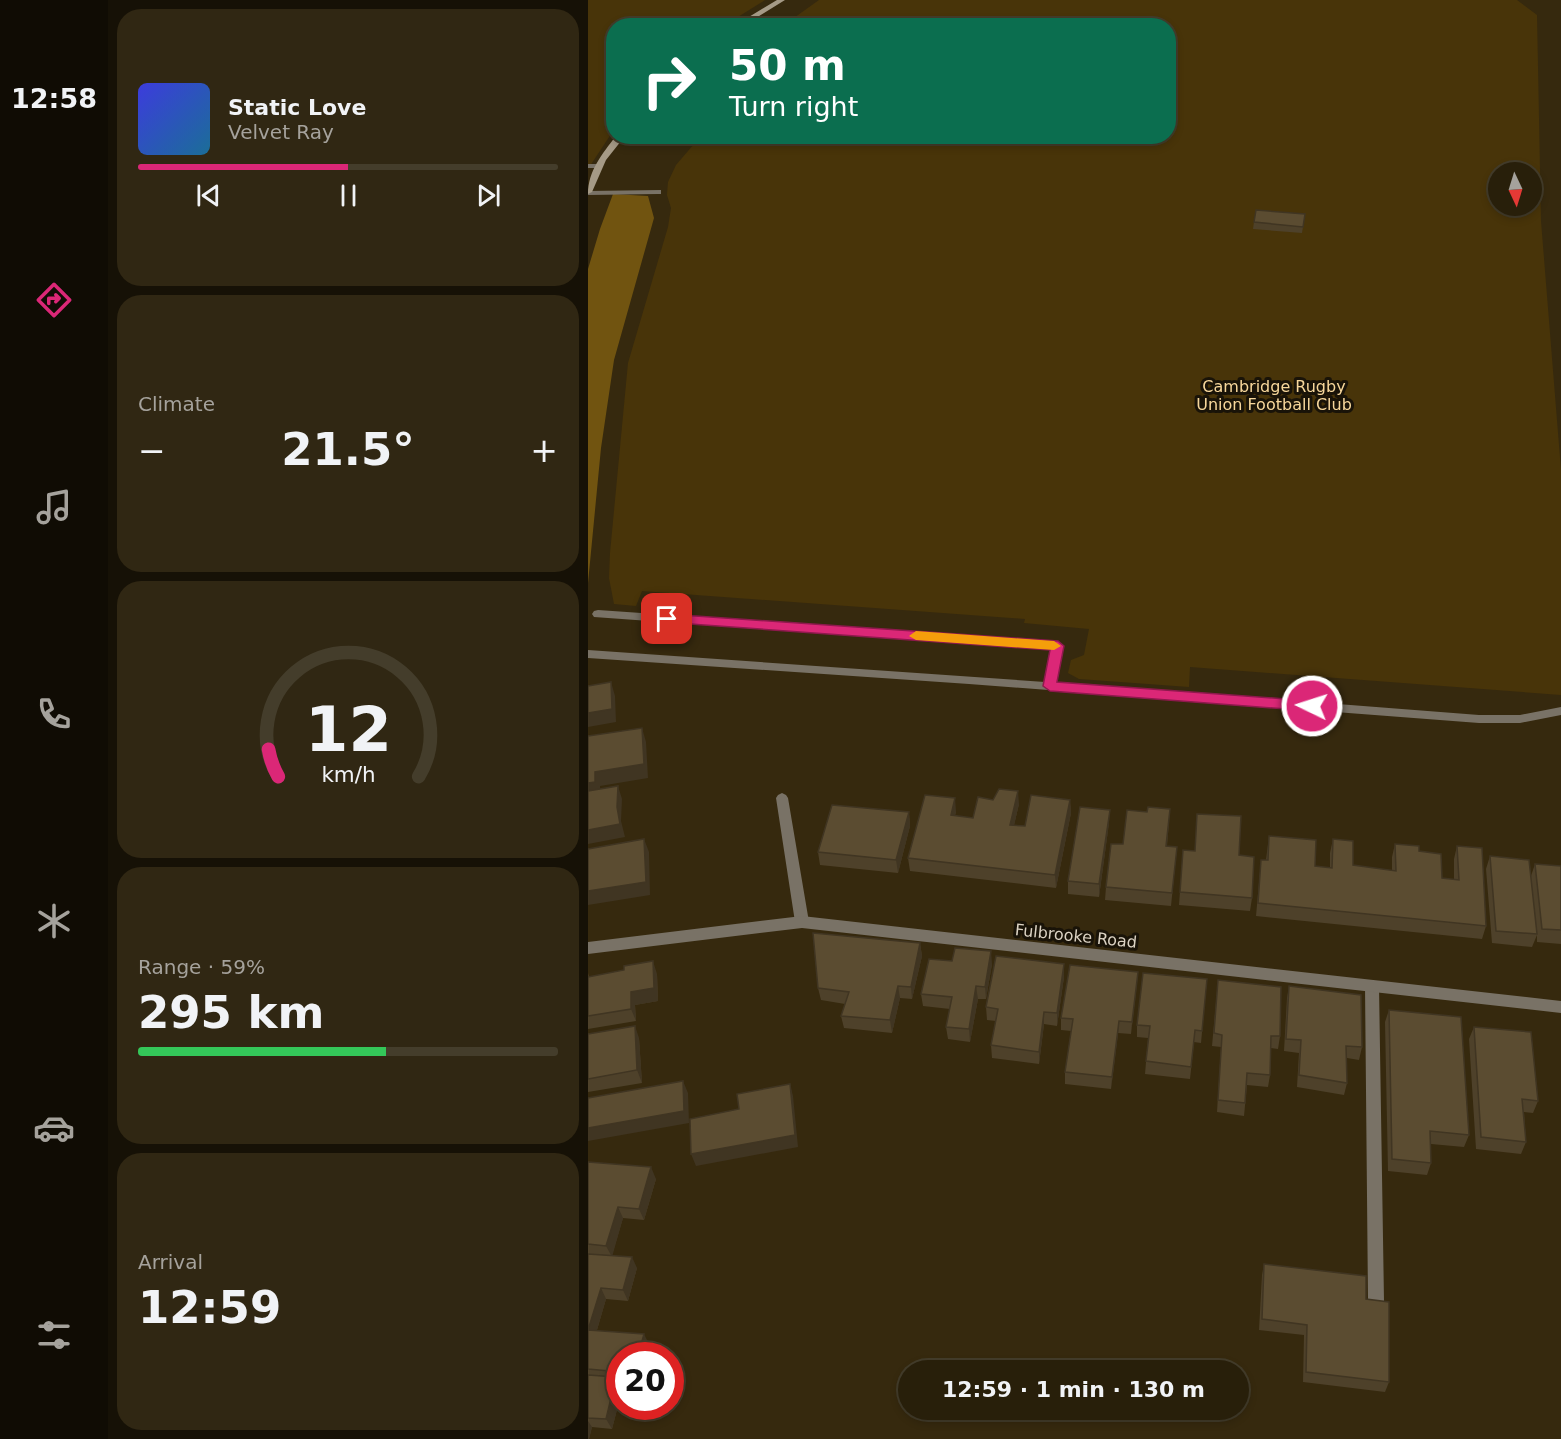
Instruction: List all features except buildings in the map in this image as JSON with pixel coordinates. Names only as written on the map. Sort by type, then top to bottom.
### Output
[{"type":"street","points":[[751,18],[782,0]]},
{"type":"street","points":[[614,144],[602,159],[588,192],[658,192]]},
{"type":"street","points":[[588,166],[599,166]]},
{"type":"street","points":[[598,614],[1058,646],[1050,686]]},
{"type":"street","points":[[588,654],[1479,719],[1520,718],[1561,711]]},
{"type":"street","points":[[782,798],[802,922]]},
{"type":"street","name":"Fulbrooke Road","points":[[588,948],[802,922],[1561,1007]]},
{"type":"street","points":[[1372,986],[1376,1300]]},
{"type":"green space","points":[[588,0],[765,0],[736,18],[606,18],[606,142],[588,169]]},
{"type":"green space","name":"Cambridge Rugby Union Football Club","points":[[819,0],[1517,0],[1537,15],[1540,162],[1488,162],[1488,216],[1541,216],[1561,470],[1561,695],[1190,667],[1189,687],[1079,679],[1068,673],[1071,660],[1084,655],[1089,629],[1024,623],[1025,619],[642,591],[636,606],[614,604],[609,578],[610,553],[628,363],[668,227],[671,208],[667,195],[668,182],[676,165],[694,144],[1176,144],[1176,18],[794,18]]},
{"type":"shaded area","points":[[613,194],[648,196],[654,218],[614,360],[601,448],[588,583],[588,269]]},
{"type":"slow traffic","points":[[916,636],[1054,646]]},
{"type":"route","points":[[667,619],[1058,646],[1050,686],[1312,706]]}]
